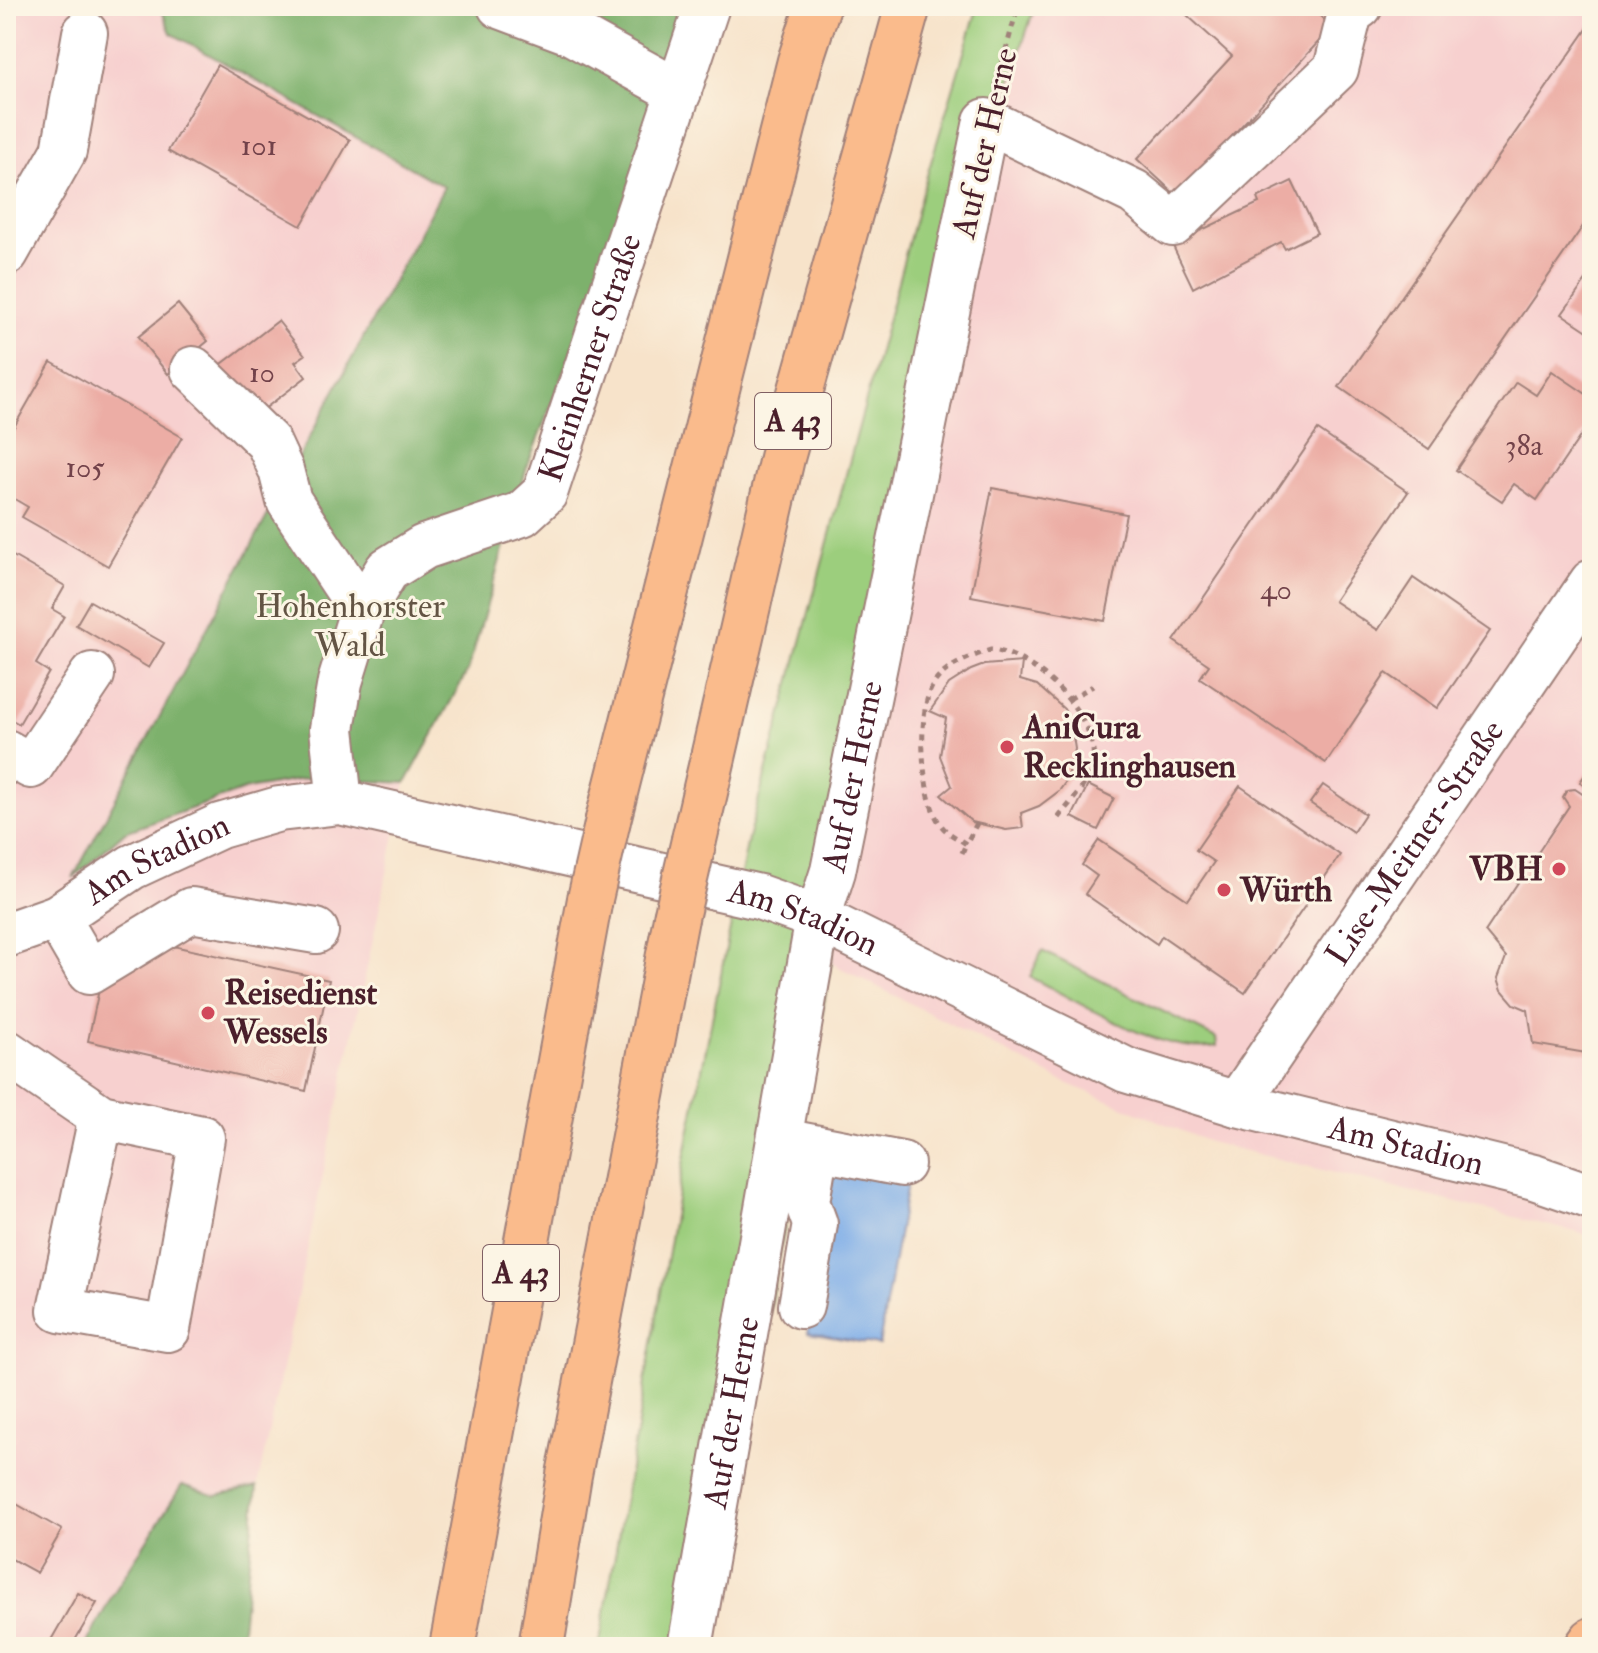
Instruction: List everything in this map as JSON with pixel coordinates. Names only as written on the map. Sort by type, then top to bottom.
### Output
[{"type":"main road","name":"A 43","points":[[452,1647],[590,899],[796,76],[818,6]]},
{"type":"main road","name":"A 43","points":[[541,1647],[569,1475],[676,918],[782,458],[908,6]]},
{"type":"main road","points":[[1587,1647],[1592,1640]]},
{"type":"street","points":[[500,6],[570,32],[679,92]]},
{"type":"street","name":"Kleinherner Straße","points":[[340,802],[332,729],[340,682],[362,611],[387,570],[424,547],[522,514],[545,493],[707,6]]},
{"type":"street","points":[[986,121],[1134,192],[1173,224],[1336,69],[1351,8]]},
{"type":"street","points":[[6,253],[64,151],[85,33]]},
{"type":"street","name":"Auf der Herne","points":[[690,1647],[799,1144],[818,918],[833,871],[986,121]]},
{"type":"street","points":[[193,369],[268,442],[281,470],[289,501],[362,611]]},
{"type":"street","name":"Lise-Meitner-Straße","points":[[1237,1104],[1592,582]]},
{"type":"street","points":[[6,752],[31,766],[92,675]]},
{"type":"street","name":"Am Stadion","points":[[6,935],[57,917],[132,867],[220,826],[279,809],[340,802],[759,897],[818,918],[1126,1070],[1237,1104],[1534,1177],[1592,1197]]},
{"type":"street","points":[[57,917],[89,972],[191,910],[316,931]]},
{"type":"street","points":[[6,1052],[101,1117],[202,1138],[168,1329],[60,1310],[101,1117]]},
{"type":"street","points":[[801,1306],[815,1224],[807,1202],[799,1144],[902,1164]]},
{"type":"path","name":"Auf der Herne","points":[[986,121],[1018,6]]},
{"type":"path","points":[[966,844],[942,827],[930,800],[924,772],[925,719],[933,683],[967,659],[999,651],[1045,675],[1069,699],[1089,737],[1094,758],[1084,784],[1055,822]]},
{"type":"path","points":[[1069,699],[1093,686]]},
{"type":"path","points":[[962,853],[977,823]]},
{"type":"shaded area","points":[[6,6],[160,6],[171,33],[444,186],[74,876],[125,832],[247,789],[309,778],[406,783],[257,1487],[216,1496],[182,1485],[113,1594],[85,1647],[6,1647]]},
{"type":"shaded area","points":[[1035,6],[1592,6],[1592,1236],[1209,1142],[1064,1082],[831,963],[979,176]]},
{"type":"green space","name":"Hohenhorster Wald","points":[[160,6],[694,6],[649,153],[527,467],[468,670],[406,783],[309,778],[247,789],[125,832],[73,878],[444,187],[171,33]]},
{"type":"green space","points":[[978,6],[1035,6],[979,176],[831,963],[711,1647],[599,1647],[684,1159],[748,839],[922,192]]},
{"type":"green space","points":[[1042,951],[1216,1038],[1217,1046],[1195,1047],[1147,1036],[1030,977]]},
{"type":"green space","points":[[182,1485],[216,1496],[257,1487],[240,1647],[85,1647],[113,1594]]},
{"type":"water","points":[[835,1166],[908,1179],[879,1345],[808,1333]]},
{"type":"building","points":[[1177,6],[1309,6],[1332,27],[1177,196],[1137,159],[1232,56]]},
{"type":"building","points":[[1592,22],[1592,213],[1429,449],[1339,387]]},
{"type":"building","points":[[217,65],[350,140],[301,226],[168,151]]},
{"type":"building","points":[[1292,181],[1317,233],[1285,249],[1281,242],[1193,288],[1172,244],[1259,203],[1257,198]]},
{"type":"building","points":[[1592,272],[1592,334],[1562,314]]},
{"type":"building","points":[[178,304],[208,341],[168,374],[138,337]]},
{"type":"building","points":[[278,321],[305,355],[295,362],[306,377],[255,416],[218,367]]},
{"type":"building","points":[[51,362],[182,437],[108,566],[22,517],[28,507],[6,494],[6,441]]},
{"type":"building","points":[[1552,371],[1592,398],[1592,419],[1537,500],[1514,484],[1502,501],[1456,470],[1516,382],[1536,395]]},
{"type":"building","points":[[1318,430],[1408,492],[1334,601],[1378,630],[1413,578],[1490,631],[1437,708],[1386,673],[1326,763],[1200,678],[1209,665],[1174,641]]},
{"type":"building","points":[[992,488],[1126,514],[1105,621],[971,596]]},
{"type":"building","points":[[6,552],[65,586],[52,609],[64,616],[36,664],[49,672],[19,724],[6,717]]},
{"type":"building","points":[[90,601],[164,643],[149,668],[76,625]]},
{"type":"building","name":"AniCura Recklinghausen","points":[[1022,662],[1020,680],[1037,685],[1064,709],[1071,723],[1075,749],[1067,780],[1059,791],[1039,806],[1021,813],[1023,828],[1006,830],[972,822],[941,795],[952,786],[940,756],[946,718],[930,711],[949,684],[971,670],[984,665]]},
{"type":"building","name":"VBH","points":[[1592,765],[1592,1054],[1533,1044],[1528,1010],[1514,1004],[1502,990],[1498,978],[1506,957],[1485,932],[1569,806],[1563,797],[1567,790],[1575,789],[1587,797],[1591,789],[1580,782]]},
{"type":"building","points":[[1088,785],[1114,798],[1098,830],[1072,817]]},
{"type":"building","points":[[1323,785],[1365,814],[1353,832],[1310,803]]},
{"type":"building","points":[[1240,786],[1340,855],[1245,993],[1162,936],[1157,944],[1085,894],[1097,876],[1082,865],[1099,840],[1188,900],[1214,862],[1196,850]]},
{"type":"building","name":"Reisedienst Wessels","points":[[164,944],[329,980],[306,1091],[88,1041],[100,985]]},
{"type":"building","points":[[6,1498],[62,1530],[37,1573],[6,1556]]},
{"type":"building","points":[[78,1593],[97,1603],[71,1647],[47,1647]]},
{"type":"place","name":"AniCura Recklinghausen","points":[[1007,747]]},
{"type":"place","name":"VBH","points":[[1559,869]]},
{"type":"place","name":"Würth","points":[[1224,890]]},
{"type":"place","name":"Reisedienst Wessels","points":[[208,1013]]}]
